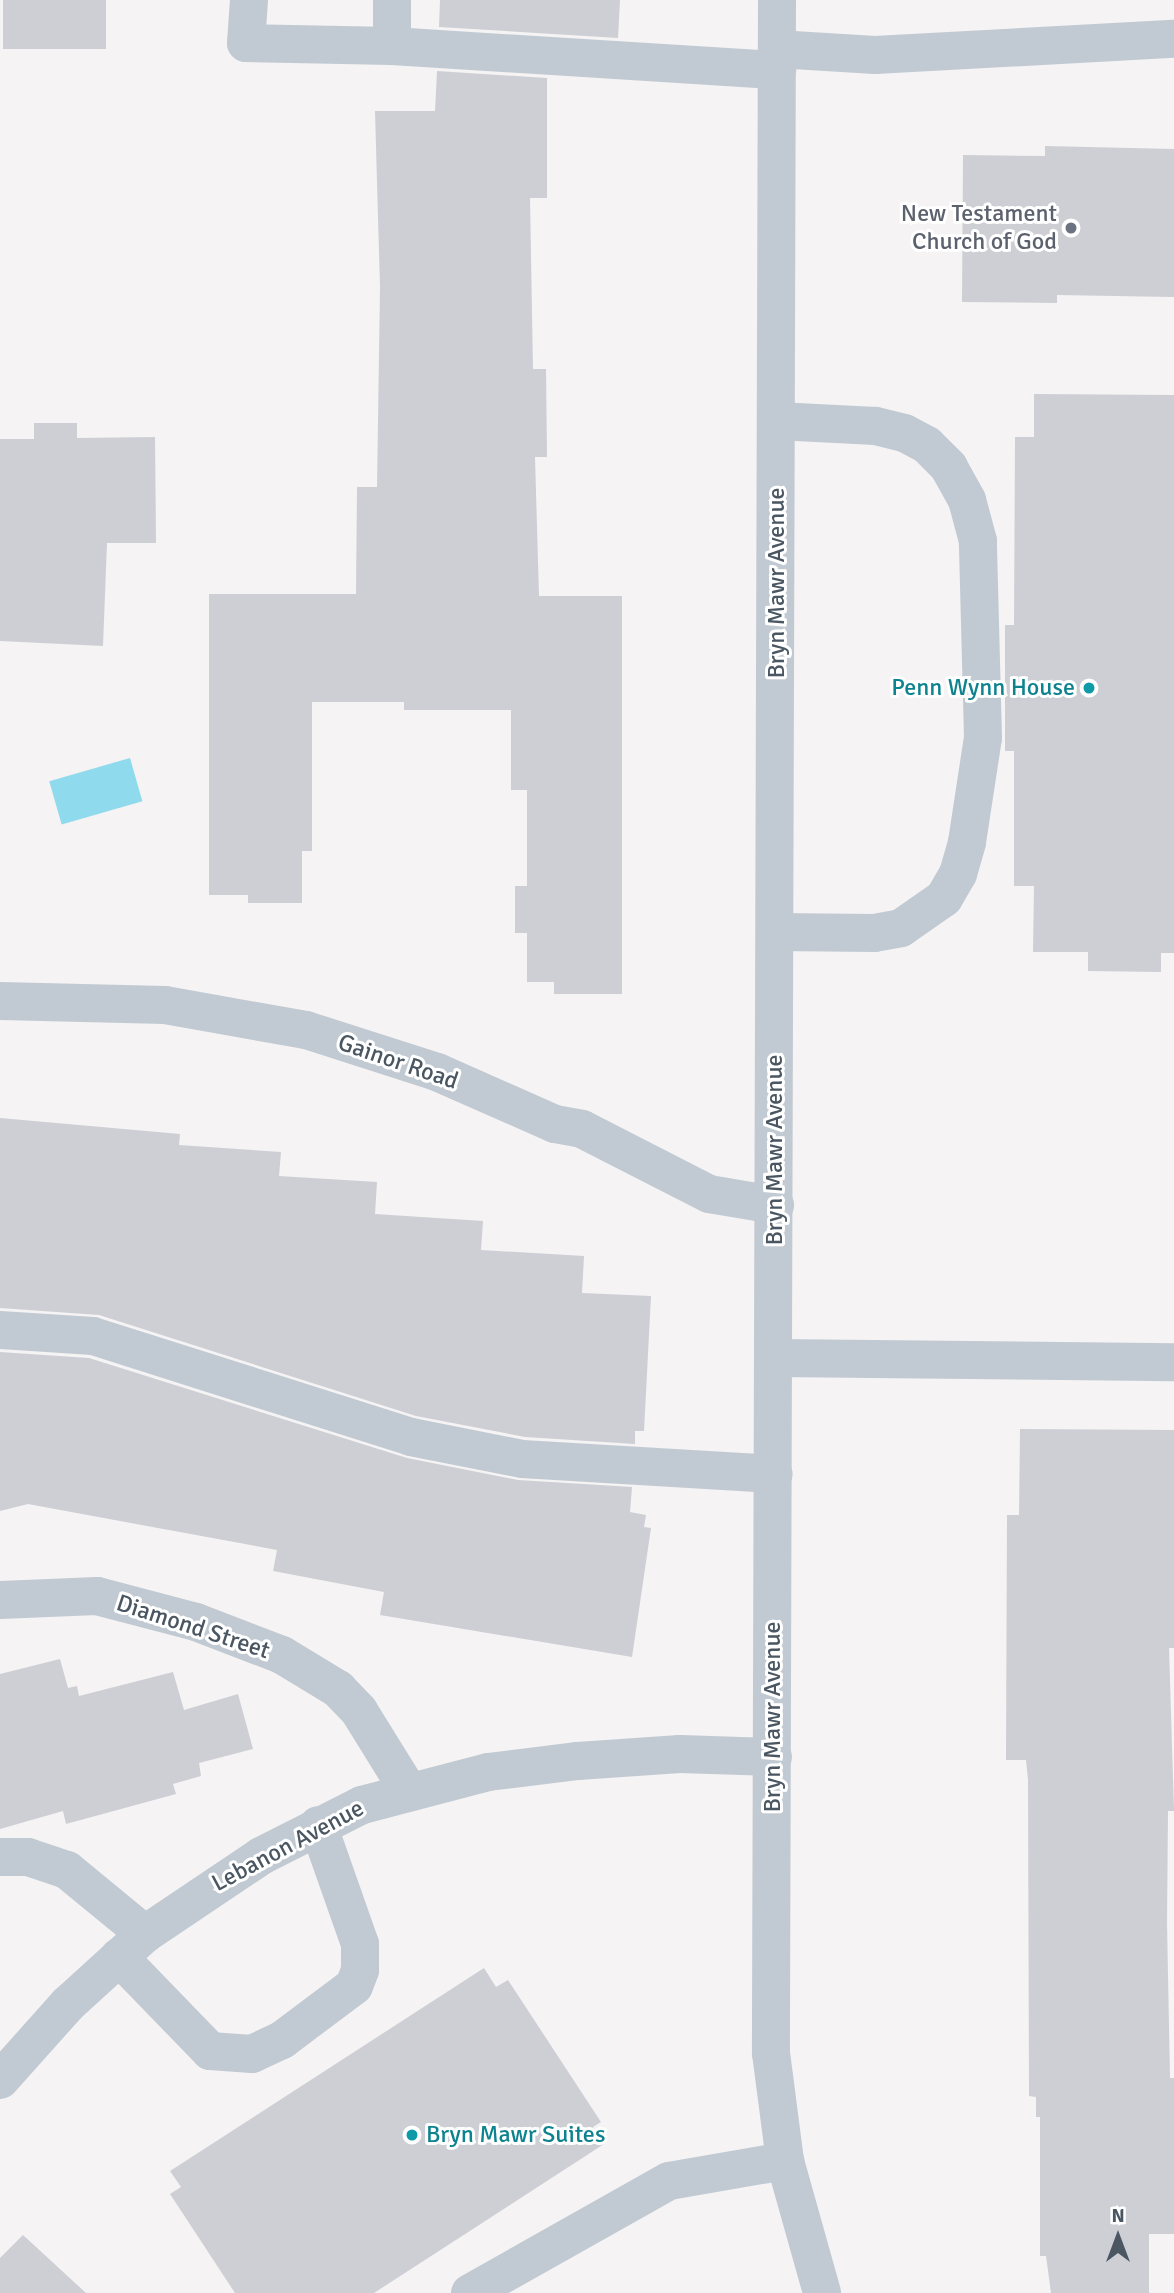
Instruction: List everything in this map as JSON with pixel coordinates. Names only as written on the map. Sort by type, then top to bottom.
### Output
[{"type":"street","points":[[249,0],[246,43],[776,60],[1174,39]]},
{"type":"street","points":[[392,0],[392,46]]},
{"type":"street","name":"Bryn Mawr Avenue","points":[[776,0],[776,1358],[771,2053],[785,2161],[822,2293]]},
{"type":"street","points":[[776,932],[874,933],[901,928],[944,898],[958,874],[967,842],[984,738],[978,541],[967,500],[950,467],[927,445],[904,433],[875,426],[777,421]]},
{"type":"street","name":"Gainor Road","points":[[0,1001],[164,1005],[306,1030],[437,1072],[555,1124],[582,1129],[709,1194],[775,1205]]},
{"type":"street","points":[[0,1331],[93,1336],[411,1437],[509,1457],[774,1474]]},
{"type":"street","points":[[776,1358],[1174,1362]]},
{"type":"street","name":"Diamond Street","points":[[0,1600],[96,1596],[195,1622],[282,1655],[338,1689],[359,1711],[408,1790]]},
{"type":"street","name":"Lebanon Avenue","points":[[0,2080],[68,2004],[132,1945],[210,1887],[317,1825],[408,1790],[488,1772],[578,1761],[680,1754],[773,1757]]},
{"type":"street","points":[[0,1857],[28,1857],[67,1870],[132,1945],[210,2051],[253,2054],[282,2040],[354,1986],[360,1970],[360,1944],[317,1825]]},
{"type":"street","points":[[470,2293],[669,2182],[785,2161]]},
{"type":"water","points":[[130,758],[142,801],[62,824],[49,781]]},
{"type":"building","points":[[3,0],[106,0],[106,49],[3,49]]},
{"type":"building","points":[[440,0],[620,0],[618,38],[439,27]]},
{"type":"building","points":[[437,71],[547,78],[547,198],[530,198],[533,369],[546,369],[547,457],[535,457],[539,596],[622,596],[622,994],[554,994],[554,982],[527,982],[527,933],[515,933],[515,886],[527,886],[527,790],[511,790],[511,710],[404,710],[404,702],[312,702],[312,851],[302,851],[302,903],[248,903],[248,895],[209,895],[209,594],[356,594],[357,487],[377,487],[380,287],[375,111],[435,111]]},
{"type":"building","name":"New Testament Church of God","points":[[1045,146],[1174,149],[1174,297],[1057,295],[1057,303],[962,302],[963,155],[1045,156]]},
{"type":"building","name":"Penn Wynn House","points":[[1034,394],[1174,395],[1174,953],[1161,953],[1161,972],[1088,971],[1088,952],[1033,952],[1034,886],[1014,886],[1014,751],[1005,751],[1005,625],[1014,625],[1015,437],[1034,437]]},
{"type":"building","points":[[34,423],[77,423],[77,438],[155,437],[156,543],[107,543],[103,646],[0,641],[0,439],[34,439]]},
{"type":"building","points":[[0,1118],[180,1134],[179,1145],[281,1152],[279,1176],[377,1182],[375,1214],[483,1221],[481,1250],[584,1256],[582,1293],[651,1296],[644,1431],[635,1431],[635,1444],[525,1437],[416,1416],[99,1315],[0,1308]]},
{"type":"building","points":[[0,1352],[89,1358],[407,1458],[518,1480],[632,1487],[630,1512],[646,1515],[644,1527],[651,1528],[632,1657],[380,1615],[384,1592],[273,1571],[277,1550],[28,1504],[0,1511]]},
{"type":"building","points":[[1020,1429],[1174,1430],[1174,1648],[1169,1648],[1174,1811],[1168,1811],[1167,1923],[1170,2078],[1174,2078],[1174,2234],[1149,2234],[1149,2293],[1051,2293],[1046,2256],[1040,2256],[1040,2117],[1036,2117],[1036,2097],[1029,2096],[1028,1780],[1026,1760],[1006,1760],[1007,1515],[1019,1515]]},
{"type":"building","points":[[60,1659],[68,1688],[77,1686],[79,1696],[173,1672],[184,1710],[238,1694],[253,1749],[199,1763],[201,1776],[173,1784],[176,1794],[66,1824],[63,1811],[0,1829],[0,1674]]},
{"type":"building","name":"Bryn Mawr Suites","points":[[484,1968],[496,1987],[508,1980],[601,2122],[593,2127],[604,2144],[374,2293],[235,2293],[170,2194],[181,2187],[170,2171]]},
{"type":"building","points":[[23,2235],[86,2293],[0,2293],[0,2258]]},
{"type":"place","name":"New Testament Church of God","points":[[1071,228]]},
{"type":"place","name":"Penn Wynn House","points":[[1089,688]]},
{"type":"place","name":"Bryn Mawr Suites","points":[[412,2135]]}]
